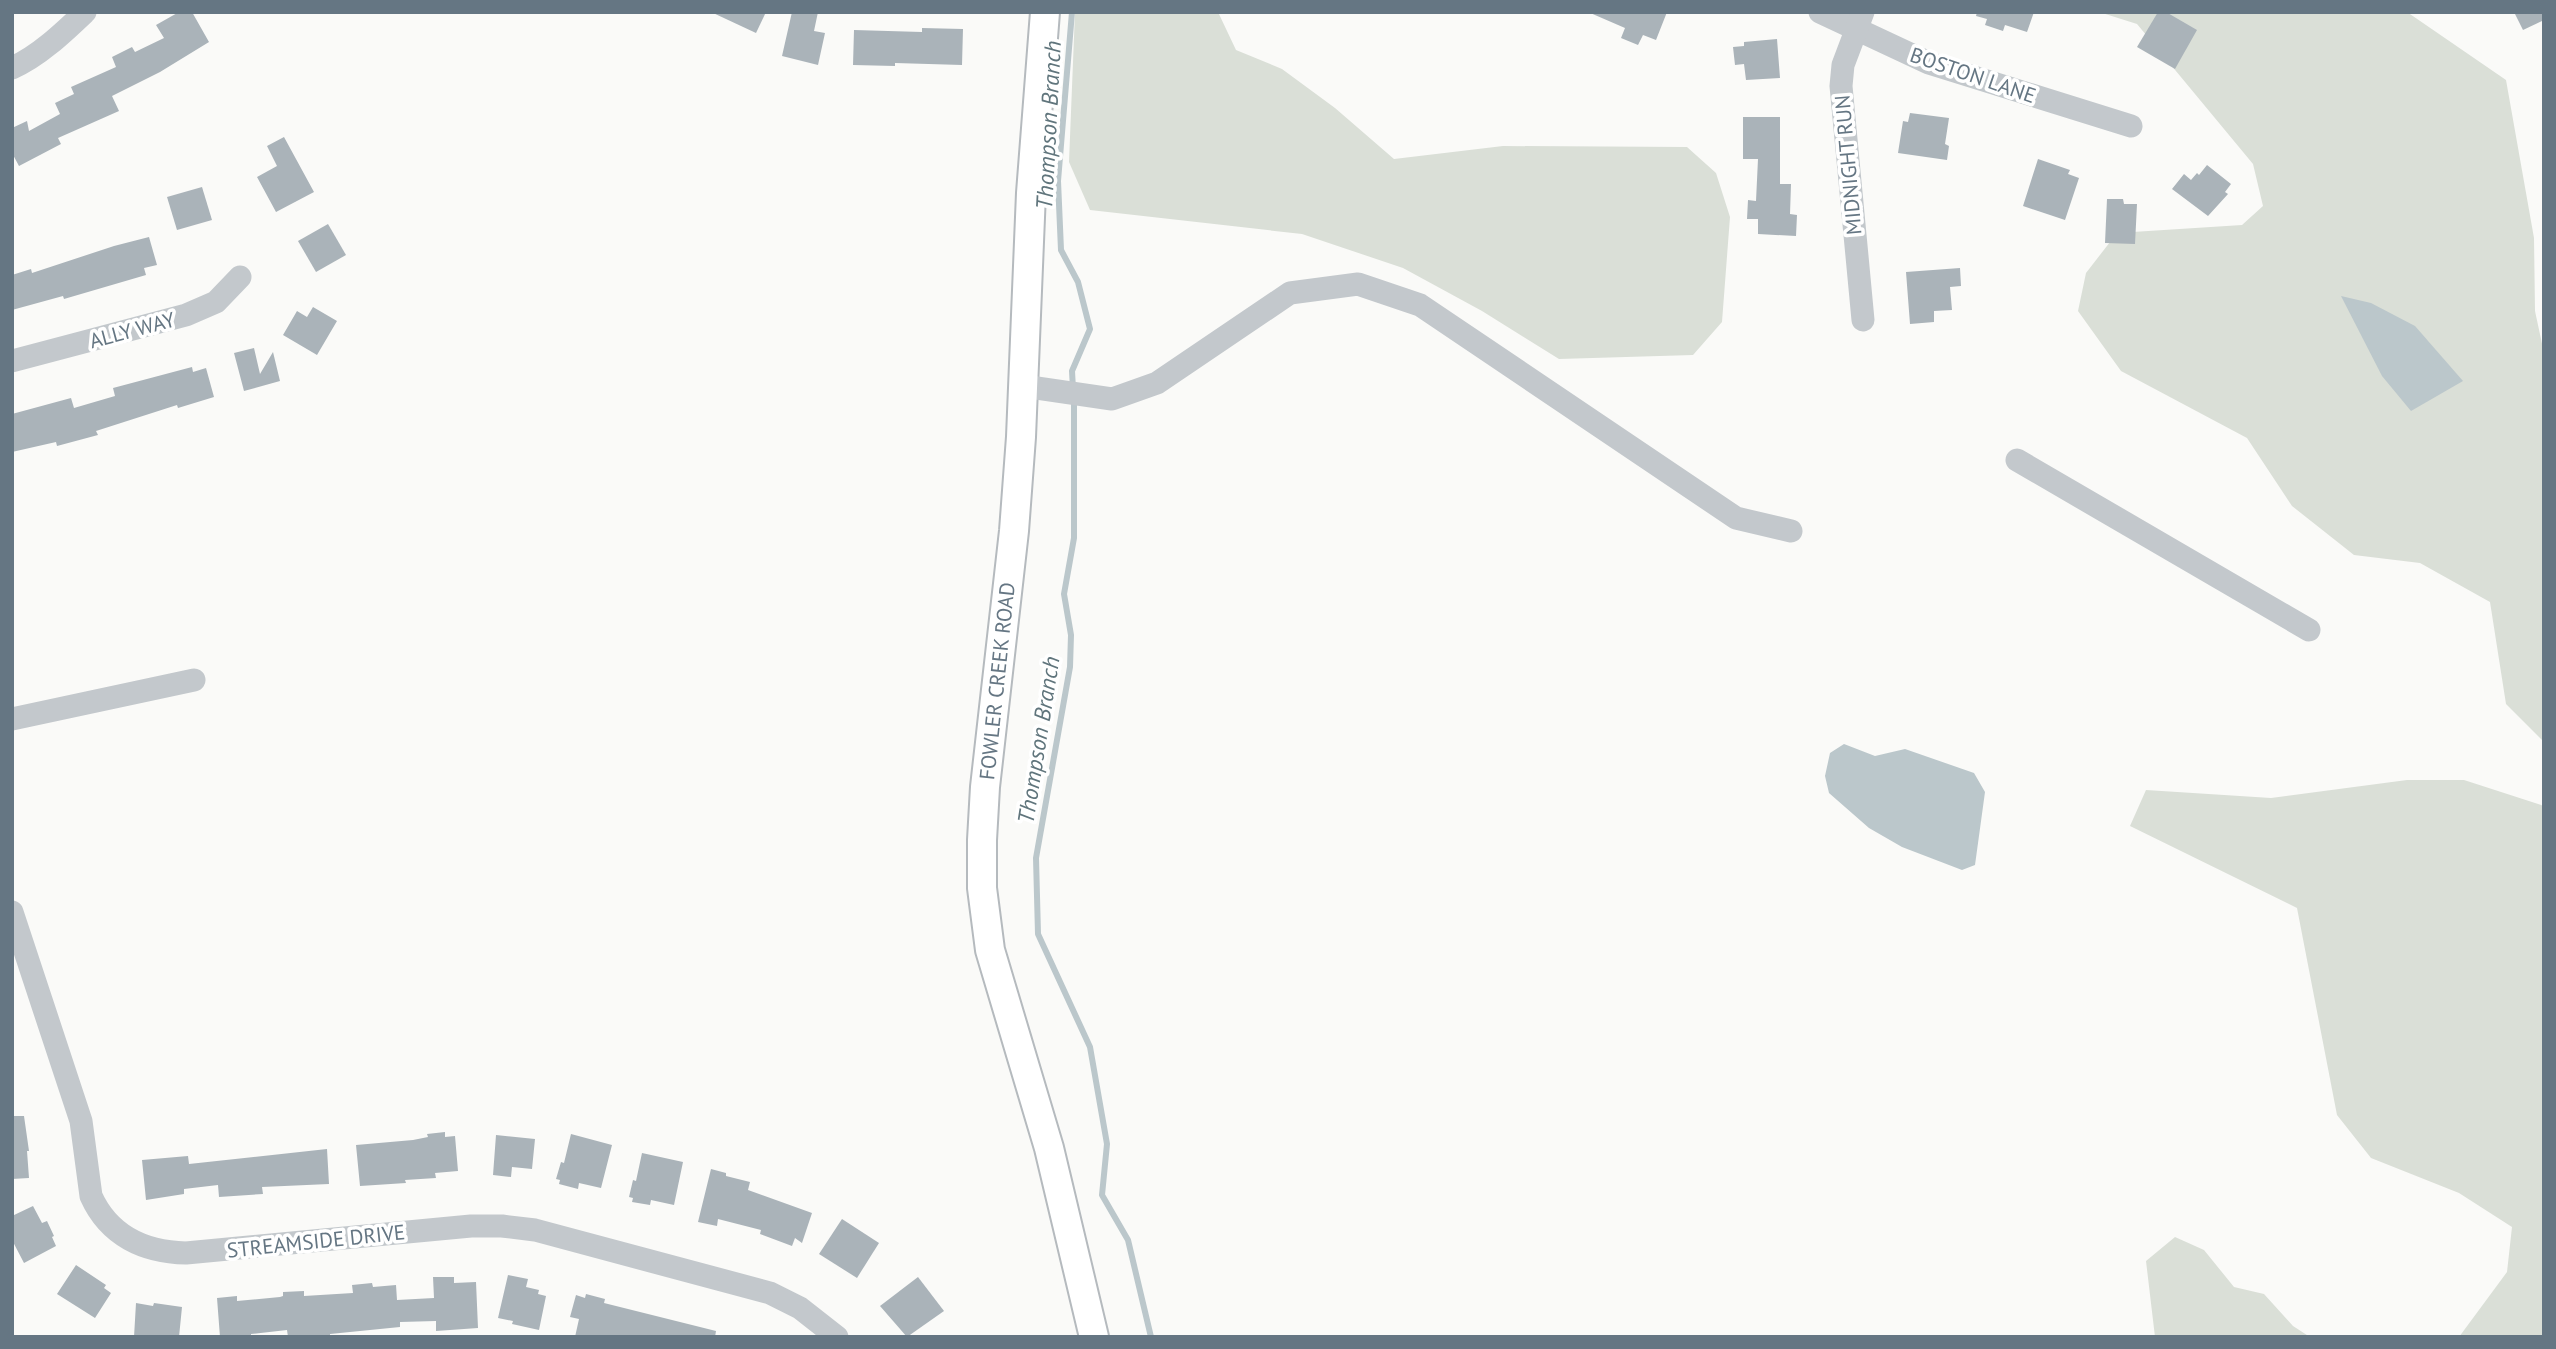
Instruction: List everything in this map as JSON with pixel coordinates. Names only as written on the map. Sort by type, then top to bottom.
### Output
[{"type":"main road","name":"FOWLER CREEK ROAD","points":[[1045,12],[1031,193],[1014,531],[985,787],[982,888],[990,950],[1049,1148],[1094,1337]]},
{"type":"street","points":[[12,68],[53,40],[85,12]]},
{"type":"street","name":"BOSTON LANE","points":[[1820,12],[1859,21],[1929,63],[2131,126]]},
{"type":"street","name":"MIDNIGHT RUN","points":[[1859,21],[1843,65],[1841,86],[1863,320]]},
{"type":"street","name":"ALLY WAY","points":[[12,361],[186,315],[216,302],[240,277]]},
{"type":"street","points":[[1023,386],[1112,399],[1157,383],[1290,293],[1358,284],[1420,305],[1736,518],[1791,531]]},
{"type":"street","points":[[2017,460],[2309,631]]},
{"type":"street","points":[[12,719],[194,680]]},
{"type":"street","name":"STREAMSIDE DRIVE","points":[[13,915],[80,1121],[96,1207],[111,1227],[132,1242],[160,1251],[186,1253],[471,1226],[535,1230],[756,1288],[800,1308],[837,1337]]},
{"type":"shaded area","points":[[1075,12],[1218,12],[1236,50],[1282,69],[1335,108],[1394,159],[1503,146],[1687,147],[1716,173],[1730,217],[1722,322],[1693,355],[1559,359],[1482,311],[1403,268],[1302,234],[1090,210],[1069,162]]},
{"type":"shaded area","points":[[2099,12],[2407,12],[2506,80],[2534,238],[2535,311],[2544,353],[2544,742],[2506,704],[2490,602],[2420,563],[2354,555],[2292,506],[2247,438],[2121,371],[2078,311],[2086,273],[2117,233],[2242,225],[2263,206],[2253,164],[2137,24]]},
{"type":"shaded area","points":[[2341,296],[2371,303],[2415,326],[2463,381],[2411,411],[2382,376]]},
{"type":"shaded area","points":[[1844,744],[1875,756],[1905,749],[1974,773],[1985,792],[1975,865],[1962,870],[1902,847],[1869,828],[1829,793],[1825,776],[1830,753]]},
{"type":"shaded area","points":[[2407,780],[2464,780],[2544,806],[2544,1337],[2459,1337],[2507,1272],[2512,1227],[2459,1193],[2371,1158],[2337,1115],[2297,908],[2130,826],[2146,790],[2271,798]]},
{"type":"shaded area","points":[[2175,1237],[2204,1250],[2234,1287],[2264,1294],[2293,1326],[2310,1337],[2155,1337],[2146,1261]]},
{"type":"building","points":[[179,12],[192,12],[209,42],[160,72],[112,96],[119,111],[58,138],[61,144],[19,166],[12,153],[12,128],[27,121],[29,131],[60,114],[55,103],[74,94],[71,87],[116,67],[112,57],[132,47],[135,52],[164,38],[156,25]]},
{"type":"building","points":[[711,12],[766,12],[756,33]]},
{"type":"building","points":[[792,12],[818,12],[814,31],[825,33],[818,65],[782,56]]},
{"type":"building","points":[[1588,12],[1667,12],[1656,40],[1643,35],[1638,45],[1621,38],[1625,28]]},
{"type":"building","points":[[1977,12],[2034,12],[2027,32],[2005,25],[2003,31],[1985,25],[1987,19],[1976,16]]},
{"type":"building","points":[[2158,12],[2166,12],[2197,30],[2175,69],[2137,47]]},
{"type":"building","points":[[2514,12],[2544,12],[2544,20],[2523,30]]},
{"type":"building","points":[[922,28],[963,29],[962,65],[853,65],[854,30],[922,32]]},
{"type":"building","points":[[1777,39],[1780,78],[1746,80],[1744,64],[1735,65],[1733,47],[1744,46],[1744,42]]},
{"type":"building","points":[[1910,113],[1949,118],[1945,144],[1949,146],[1947,160],[1898,153],[1903,121],[1908,122]]},
{"type":"building","points":[[1743,117],[1780,117],[1780,184],[1791,184],[1790,214],[1797,215],[1796,236],[1758,234],[1758,219],[1747,219],[1748,200],[1756,201],[1758,159],[1743,159]]},
{"type":"building","points":[[284,137],[314,192],[276,212],[257,177],[277,166],[267,146]]},
{"type":"building","points":[[2038,159],[2070,170],[2068,174],[2079,178],[2065,220],[2023,206]]},
{"type":"building","points":[[2207,165],[2231,184],[2225,192],[2228,194],[2208,216],[2172,189],[2184,174],[2191,180]]},
{"type":"building","points":[[202,187],[212,220],[177,230],[167,197]]},
{"type":"building","points":[[2107,199],[2123,199],[2124,204],[2137,204],[2135,244],[2105,243]]},
{"type":"building","points":[[328,224],[346,255],[316,272],[298,241]]},
{"type":"building","points":[[149,237],[157,265],[144,268],[146,275],[64,299],[63,296],[12,310],[12,275],[31,269],[32,273]]},
{"type":"building","points":[[1960,268],[1961,286],[1950,287],[1952,310],[1934,311],[1934,322],[1910,324],[1906,272]]},
{"type":"building","points":[[313,307],[337,321],[317,355],[283,335],[297,311],[307,317]]},
{"type":"building","points":[[254,348],[260,374],[273,352],[280,381],[244,391],[234,353]]},
{"type":"building","points":[[192,367],[193,372],[206,368],[214,397],[178,408],[177,405],[96,431],[98,435],[57,446],[56,442],[12,452],[12,414],[71,398],[74,408],[115,396],[113,388]]},
{"type":"building","points":[[12,1116],[24,1116],[29,1151],[29,1178],[12,1179]]},
{"type":"building","points":[[445,1132],[445,1137],[455,1136],[458,1171],[435,1173],[436,1178],[405,1180],[406,1183],[360,1186],[356,1145],[413,1140],[428,1137],[427,1134]]},
{"type":"building","points":[[571,1134],[612,1145],[601,1188],[579,1183],[578,1189],[559,1184],[560,1180],[556,1179],[561,1162],[564,1163]]},
{"type":"building","points":[[496,1135],[535,1139],[532,1169],[512,1167],[511,1177],[493,1175]]},
{"type":"building","points":[[327,1149],[329,1184],[262,1187],[263,1194],[219,1197],[218,1185],[184,1189],[184,1194],[146,1200],[142,1160],[188,1156],[189,1164]]},
{"type":"building","points":[[642,1153],[683,1162],[674,1205],[651,1200],[650,1205],[632,1202],[633,1198],[629,1197],[633,1180],[636,1181]]},
{"type":"building","points":[[711,1169],[750,1182],[748,1190],[812,1213],[802,1243],[795,1238],[792,1246],[760,1234],[761,1230],[718,1219],[717,1226],[698,1222]]},
{"type":"building","points":[[33,1206],[42,1223],[47,1221],[56,1246],[24,1263],[12,1240],[12,1216]]},
{"type":"building","points":[[842,1219],[879,1243],[857,1278],[819,1254]]},
{"type":"building","points":[[76,1265],[106,1285],[104,1288],[111,1293],[95,1318],[57,1294]]},
{"type":"building","points":[[508,1275],[528,1279],[526,1287],[539,1290],[538,1294],[546,1296],[539,1330],[498,1318]]},
{"type":"building","points":[[433,1277],[454,1277],[454,1283],[476,1282],[478,1328],[436,1331],[436,1321],[400,1322],[400,1327],[330,1334],[330,1337],[288,1337],[287,1330],[251,1334],[251,1337],[220,1337],[217,1298],[237,1296],[237,1301],[280,1297],[283,1292],[304,1291],[304,1296],[353,1293],[352,1285],[372,1283],[373,1287],[396,1285],[397,1300],[434,1298]]},
{"type":"building","points":[[918,1277],[944,1311],[907,1337],[880,1306]]},
{"type":"building","points":[[586,1294],[605,1299],[604,1303],[716,1331],[715,1337],[575,1337],[579,1319],[570,1317],[576,1295],[585,1298]]},
{"type":"building","points":[[136,1303],[182,1307],[179,1337],[134,1337]]},
{"type":"waterway","name":"Thompson Branch","points":[[1072,12],[1058,181],[1061,250],[1078,282],[1090,329],[1072,371],[1073,389]]},
{"type":"waterway","name":"Thompson Branch","points":[[1074,400],[1074,538],[1064,594],[1071,635],[1070,667],[1036,858],[1038,934],[1090,1047],[1107,1144],[1102,1195],[1128,1240],[1151,1337]]}]
